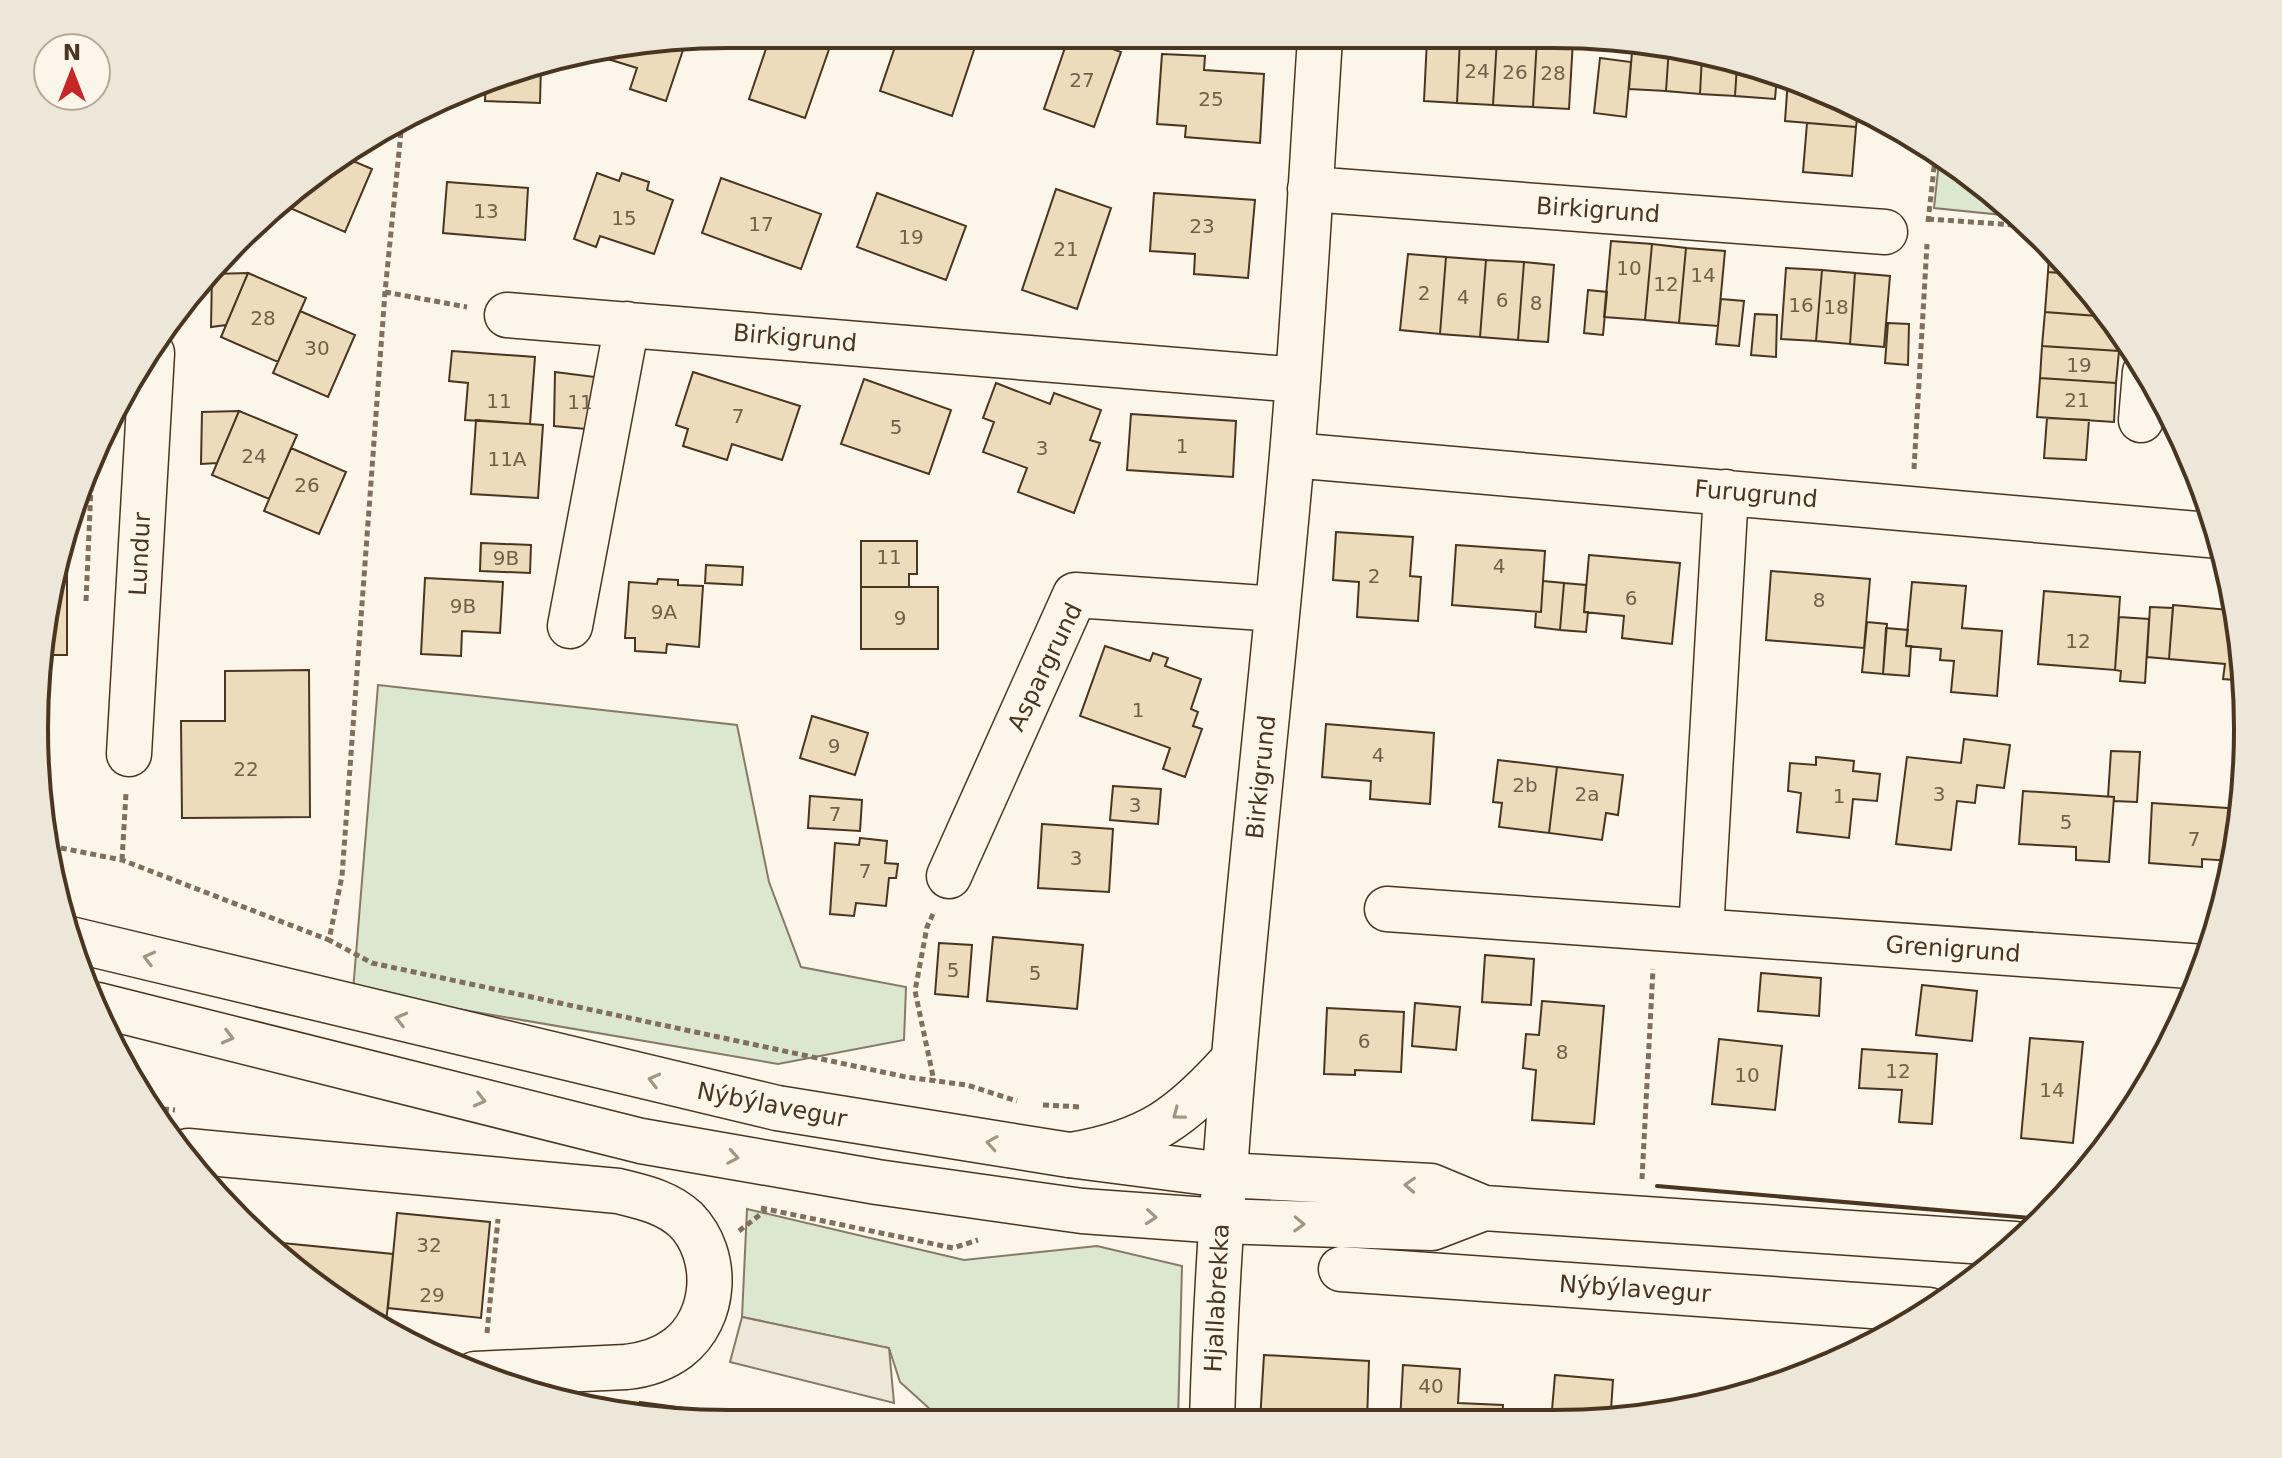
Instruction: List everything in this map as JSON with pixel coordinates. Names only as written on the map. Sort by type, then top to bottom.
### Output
[{"type":"street","name":"Birkigrund","points":[[1224,1175],[1292,455],[1319,48]]},
{"type":"street","name":"Birkigrund","points":[[1310,189],[1885,232]]},
{"type":"street","name":"Birkigrund","points":[[507,315],[1298,380]]},
{"type":"street","points":[[570,626],[627,324]]},
{"type":"street","name":"Lundur","points":[[129,754],[151,369]]},
{"type":"street","points":[[2141,420],[2144,390]]},
{"type":"street","name":"Furugrund","points":[[1292,455],[2205,535]]},
{"type":"street","points":[[1701,931],[1726,492]]},
{"type":"street","name":"Aspargrund","points":[[949,876],[1075,595],[1277,609]]},
{"type":"street","name":"Grenigrund","points":[[1387,909],[2191,966]]},
{"type":"street","name":"Nýbýlavegur","points":[[82,942],[763,1105],[1069,1155],[1224,1175],[1431,1186],[1484,1208],[2000,1243]]},
{"type":"street","name":"Nýbýlavegur","points":[[108,1007],[641,1141],[877,1182],[1082,1211],[1221,1221],[1432,1228],[1484,1208]]},
{"type":"street","points":[[1069,1155],[1116,1145],[1157,1129],[1182,1112],[1233,1060]]},
{"type":"street","points":[[195,1152],[618,1191],[669,1207],[686,1220],[699,1237],[707,1256],[710,1277],[709,1296],[703,1315],[680,1346],[645,1365],[506,1373]]},
{"type":"street","name":"Hjallabrekka","points":[[1212,1410],[1224,1175]]},
{"type":"street","name":"Nýbýlavegur","points":[[1341,1269],[1910,1309]]},
{"type":"path","points":[[329,940],[342,876],[385,292],[401,132]]},
{"type":"path","points":[[1911,508],[1928,218],[1934,165]]},
{"type":"path","points":[[1885,232],[1928,218],[2010,224]]},
{"type":"path","points":[[385,292],[507,315]]},
{"type":"path","points":[[86,601],[91,492]]},
{"type":"path","points":[[122,860],[129,754]]},
{"type":"path","points":[[59,848],[122,860],[329,940],[372,963],[934,1081],[967,1085],[1026,1104]]},
{"type":"path","points":[[934,1081],[915,991],[927,927],[949,876]]},
{"type":"path","points":[[1641,1188],[1655,927]]},
{"type":"path","points":[[1040,1105],[1083,1107]]},
{"type":"path","points":[[488,1316],[502,1179]]},
{"type":"green space","points":[[1938,168],[1999,215],[1934,208]]},
{"type":"green space","points":[[378,685],[737,725],[769,882],[801,967],[906,987],[904,1040],[778,1064],[353,991]]},
{"type":"green space","points":[[747,1209],[964,1260],[1097,1246],[1182,1266],[1178,1410],[931,1410],[900,1382],[889,1348],[742,1317]]},
{"type":"shaded area","points":[[742,1317],[889,1348],[894,1403],[730,1362]]},
{"type":"building","points":[[766,48],[829,48],[805,118],[749,99]]},
{"type":"building","points":[[895,48],[975,48],[952,116],[880,91]]},
{"type":"building","points":[[1065,48],[1110,48],[1121,52],[1094,127],[1044,109]]},
{"type":"building","points":[[1427,48],[1460,48],[1457,103],[1424,101]]},
{"type":"building","points":[[1460,48],[1496,48],[1493,105],[1457,103]]},
{"type":"building","points":[[1496,48],[1536,48],[1533,107],[1493,105]]},
{"type":"building","points":[[1536,48],[1573,48],[1569,109],[1533,107]]},
{"type":"building","points":[[683,49],[666,101],[630,89],[637,68],[608,59]]},
{"type":"building","points":[[1632,53],[1668,58],[1666,91],[1629,89]]},
{"type":"building","points":[[1162,54],[1205,56],[1204,70],[1264,74],[1260,143],[1185,137],[1186,126],[1157,124]]},
{"type":"building","points":[[1600,58],[1631,62],[1626,117],[1594,113]]},
{"type":"building","points":[[1668,58],[1702,65],[1700,94],[1666,91]]},
{"type":"building","points":[[1702,65],[1736,73],[1735,96],[1700,94]]},
{"type":"building","points":[[1736,73],[1776,86],[1775,99],[1735,96]]},
{"type":"building","points":[[541,75],[540,103],[485,101],[485,93]]},
{"type":"building","points":[[1787,90],[1857,120],[1856,127],[1785,121]]},
{"type":"building","points":[[1807,123],[1856,127],[1852,176],[1803,172]]},
{"type":"building","points":[[354,161],[372,169],[345,232],[291,208]]},
{"type":"building","points":[[597,173],[619,181],[622,173],[649,182],[647,190],[673,200],[654,254],[600,236],[596,247],[574,239]]},
{"type":"building","points":[[721,178],[821,214],[801,269],[702,233]]},
{"type":"building","points":[[447,182],[528,188],[525,240],[443,233]]},
{"type":"building","points":[[1056,189],[1111,208],[1077,309],[1022,290]]},
{"type":"building","points":[[877,193],[966,226],[946,280],[857,247]]},
{"type":"building","points":[[1154,193],[1255,200],[1248,278],[1194,274],[1195,254],[1150,251]]},
{"type":"building","points":[[1611,241],[1652,244],[1645,320],[1604,317]]},
{"type":"building","points":[[1652,244],[1686,248],[1679,323],[1645,320]]},
{"type":"building","points":[[1686,248],[1725,251],[1718,326],[1679,323]]},
{"type":"building","points":[[1408,254],[1446,257],[1440,334],[1400,330]]},
{"type":"building","points":[[1446,257],[1486,260],[1480,337],[1440,334]]},
{"type":"building","points":[[1486,260],[1524,262],[1518,340],[1480,337]]},
{"type":"building","points":[[1524,262],[1554,265],[1548,342],[1518,340]]},
{"type":"building","points":[[2049,262],[2058,273],[2048,272]]},
{"type":"building","points":[[1786,268],[1822,270],[1816,341],[1781,339]]},
{"type":"building","points":[[1822,270],[1855,273],[1850,344],[1816,341]]},
{"type":"building","points":[[2048,272],[2058,273],[2094,316],[2045,312]]},
{"type":"building","points":[[248,273],[226,325],[211,327],[212,286],[223,274]]},
{"type":"building","points":[[248,273],[306,298],[278,362],[221,337]]},
{"type":"building","points":[[1855,273],[1890,276],[1884,347],[1850,344]]},
{"type":"building","points":[[1588,290],[1607,292],[1603,335],[1584,333]]},
{"type":"building","points":[[1721,299],[1744,301],[1739,346],[1716,344]]},
{"type":"building","points":[[300,311],[355,335],[328,397],[273,373]]},
{"type":"building","points":[[2045,312],[2094,316],[2119,351],[2042,346]]},
{"type":"building","points":[[1755,314],[1777,315],[1776,357],[1751,355]]},
{"type":"building","points":[[1888,323],[1909,324],[1908,365],[1885,363]]},
{"type":"building","points":[[2042,346],[2119,351],[2116,383],[2040,378]]},
{"type":"building","points":[[452,351],[535,357],[530,424],[465,420],[468,383],[449,381]]},
{"type":"building","points":[[555,372],[611,379],[597,430],[554,426]]},
{"type":"building","points":[[693,372],[800,406],[782,460],[732,444],[727,460],[683,446],[688,429],[676,425]]},
{"type":"building","points":[[2040,378],[2116,383],[2114,422],[2037,417]]},
{"type":"building","points":[[864,379],[951,410],[929,474],[841,444]]},
{"type":"building","points":[[996,383],[1050,404],[1054,393],[1101,410],[1090,440],[1100,443],[1074,513],[1018,492],[1027,468],[983,452],[994,422],[983,418]]},
{"type":"building","points":[[239,411],[217,463],[201,464],[202,412]]},
{"type":"building","points":[[239,411],[297,435],[269,499],[212,475]]},
{"type":"building","points":[[1131,414],[1236,421],[1233,477],[1127,470]]},
{"type":"building","points":[[2047,418],[2089,420],[2086,460],[2044,458]]},
{"type":"building","points":[[476,420],[543,425],[538,498],[471,494]]},
{"type":"building","points":[[291,448],[346,472],[319,534],[264,511]]},
{"type":"building","points":[[1336,532],[1413,537],[1410,576],[1421,577],[1418,621],[1357,617],[1359,582],[1333,580]]},
{"type":"building","points":[[861,541],[917,541],[917,574],[909,574],[909,587],[861,587]]},
{"type":"building","points":[[481,543],[531,545],[530,573],[480,571]]},
{"type":"building","points":[[1456,545],[1545,551],[1541,612],[1452,605]]},
{"type":"building","points":[[1589,555],[1680,563],[1672,644],[1622,638],[1624,616],[1584,612]]},
{"type":"building","points":[[706,565],[743,567],[742,585],[705,583]]},
{"type":"building","points":[[67,570],[67,655],[52,655]]},
{"type":"building","points":[[1771,571],[1870,579],[1864,648],[1766,640]]},
{"type":"building","points":[[425,578],[503,582],[500,633],[462,631],[461,656],[421,654]]},
{"type":"building","points":[[658,579],[678,580],[678,585],[703,586],[699,647],[667,644],[666,653],[635,651],[635,638],[625,638],[629,582],[657,584]]},
{"type":"building","points":[[1543,581],[1564,583],[1560,630],[1535,627],[1536,612],[1541,612]]},
{"type":"building","points":[[1912,582],[1966,586],[1962,628],[2002,631],[1997,696],[1951,692],[1954,661],[1940,660],[1941,649],[1906,646]]},
{"type":"building","points":[[1564,583],[1586,585],[1586,632],[1560,630]]},
{"type":"building","points":[[861,587],[938,587],[938,649],[861,649]]},
{"type":"building","points":[[2044,591],[2120,597],[2115,670],[2038,664]]},
{"type":"building","points":[[2173,605],[2223,609],[2233,680],[2223,679],[2225,664],[2169,659]]},
{"type":"building","points":[[2150,607],[2173,608],[2169,659],[2147,657]]},
{"type":"building","points":[[2119,617],[2149,619],[2145,683],[2120,681],[2121,671],[2115,670]]},
{"type":"building","points":[[1867,622],[1887,624],[1883,674],[1862,672]]},
{"type":"building","points":[[1886,628],[1908,630],[1906,646],[1911,646],[1909,676],[1883,674]]},
{"type":"building","points":[[1105,646],[1150,661],[1153,653],[1168,658],[1165,666],[1201,679],[1191,709],[1198,712],[1193,726],[1202,729],[1185,777],[1163,769],[1170,748],[1080,716]]},
{"type":"building","points":[[309,670],[310,817],[182,818],[181,721],[225,721],[225,671]]},
{"type":"building","points":[[812,716],[868,733],[855,775],[800,758]]},
{"type":"building","points":[[1326,724],[1434,733],[1430,804],[1370,799],[1371,781],[1322,777]]},
{"type":"building","points":[[1964,739],[2010,745],[2004,788],[1977,785],[1975,803],[1957,801],[1951,850],[1896,844],[1907,757],[1961,763]]},
{"type":"building","points":[[2111,751],[2140,752],[2137,802],[2114,801],[2114,797],[2108,797]]},
{"type":"building","points":[[1816,757],[1854,761],[1853,771],[1880,774],[1877,801],[1853,799],[1849,838],[1797,832],[1801,793],[1788,791],[1790,763],[1816,765]]},
{"type":"building","points":[[1498,760],[1557,767],[1549,833],[1499,827],[1502,803],[1493,802]]},
{"type":"building","points":[[1557,767],[1623,775],[1618,815],[1606,813],[1602,840],[1549,833]]},
{"type":"building","points":[[1113,786],[1161,789],[1158,824],[1110,820]]},
{"type":"building","points":[[2023,791],[2114,797],[2109,862],[2076,860],[2076,847],[2019,844]]},
{"type":"building","points":[[810,796],[862,800],[860,831],[808,828]]},
{"type":"building","points":[[2152,803],[2229,808],[2221,860],[2202,859],[2202,867],[2149,863]]},
{"type":"building","points":[[1042,824],[1113,829],[1109,892],[1038,888]]},
{"type":"building","points":[[860,838],[887,841],[885,863],[898,864],[896,878],[889,878],[886,906],[856,903],[854,916],[830,914],[835,843],[859,845]]},
{"type":"building","points":[[993,937],[1083,945],[1077,1009],[987,1001]]},
{"type":"building","points":[[939,943],[972,945],[968,997],[935,994]]},
{"type":"building","points":[[1485,955],[1534,959],[1531,1005],[1482,1002]]},
{"type":"building","points":[[1761,973],[1821,978],[1819,1016],[1758,1011]]},
{"type":"building","points":[[1922,985],[1977,991],[1972,1041],[1916,1035]]},
{"type":"building","points":[[1542,1001],[1604,1006],[1594,1124],[1532,1120],[1536,1070],[1523,1068],[1526,1034],[1539,1035]]},
{"type":"building","points":[[1415,1003],[1460,1007],[1456,1050],[1412,1046]]},
{"type":"building","points":[[1327,1008],[1404,1012],[1401,1072],[1355,1070],[1355,1075],[1324,1074]]},
{"type":"building","points":[[2030,1038],[2083,1042],[2073,1143],[2021,1138]]},
{"type":"building","points":[[1719,1039],[1782,1046],[1775,1110],[1712,1104]]},
{"type":"building","points":[[1862,1049],[1937,1054],[1932,1124],[1899,1122],[1902,1090],[1859,1088]]},
{"type":"building","points":[[397,1213],[490,1222],[481,1318],[388,1308]]},
{"type":"building","points":[[282,1243],[393,1254],[387,1318],[314,1269]]},
{"type":"building","points":[[1264,1355],[1369,1361],[1367,1410],[1261,1410]]},
{"type":"building","points":[[1403,1365],[1460,1369],[1458,1403],[1503,1405],[1503,1410],[1401,1410]]},
{"type":"building","points":[[1555,1375],[1613,1380],[1611,1408],[1552,1410]]},
{"type":"building","points":[[640,1402],[693,1409],[684,1409]]},
{"type":"wall","points":[[1657,1186],[2028,1218]]}]
